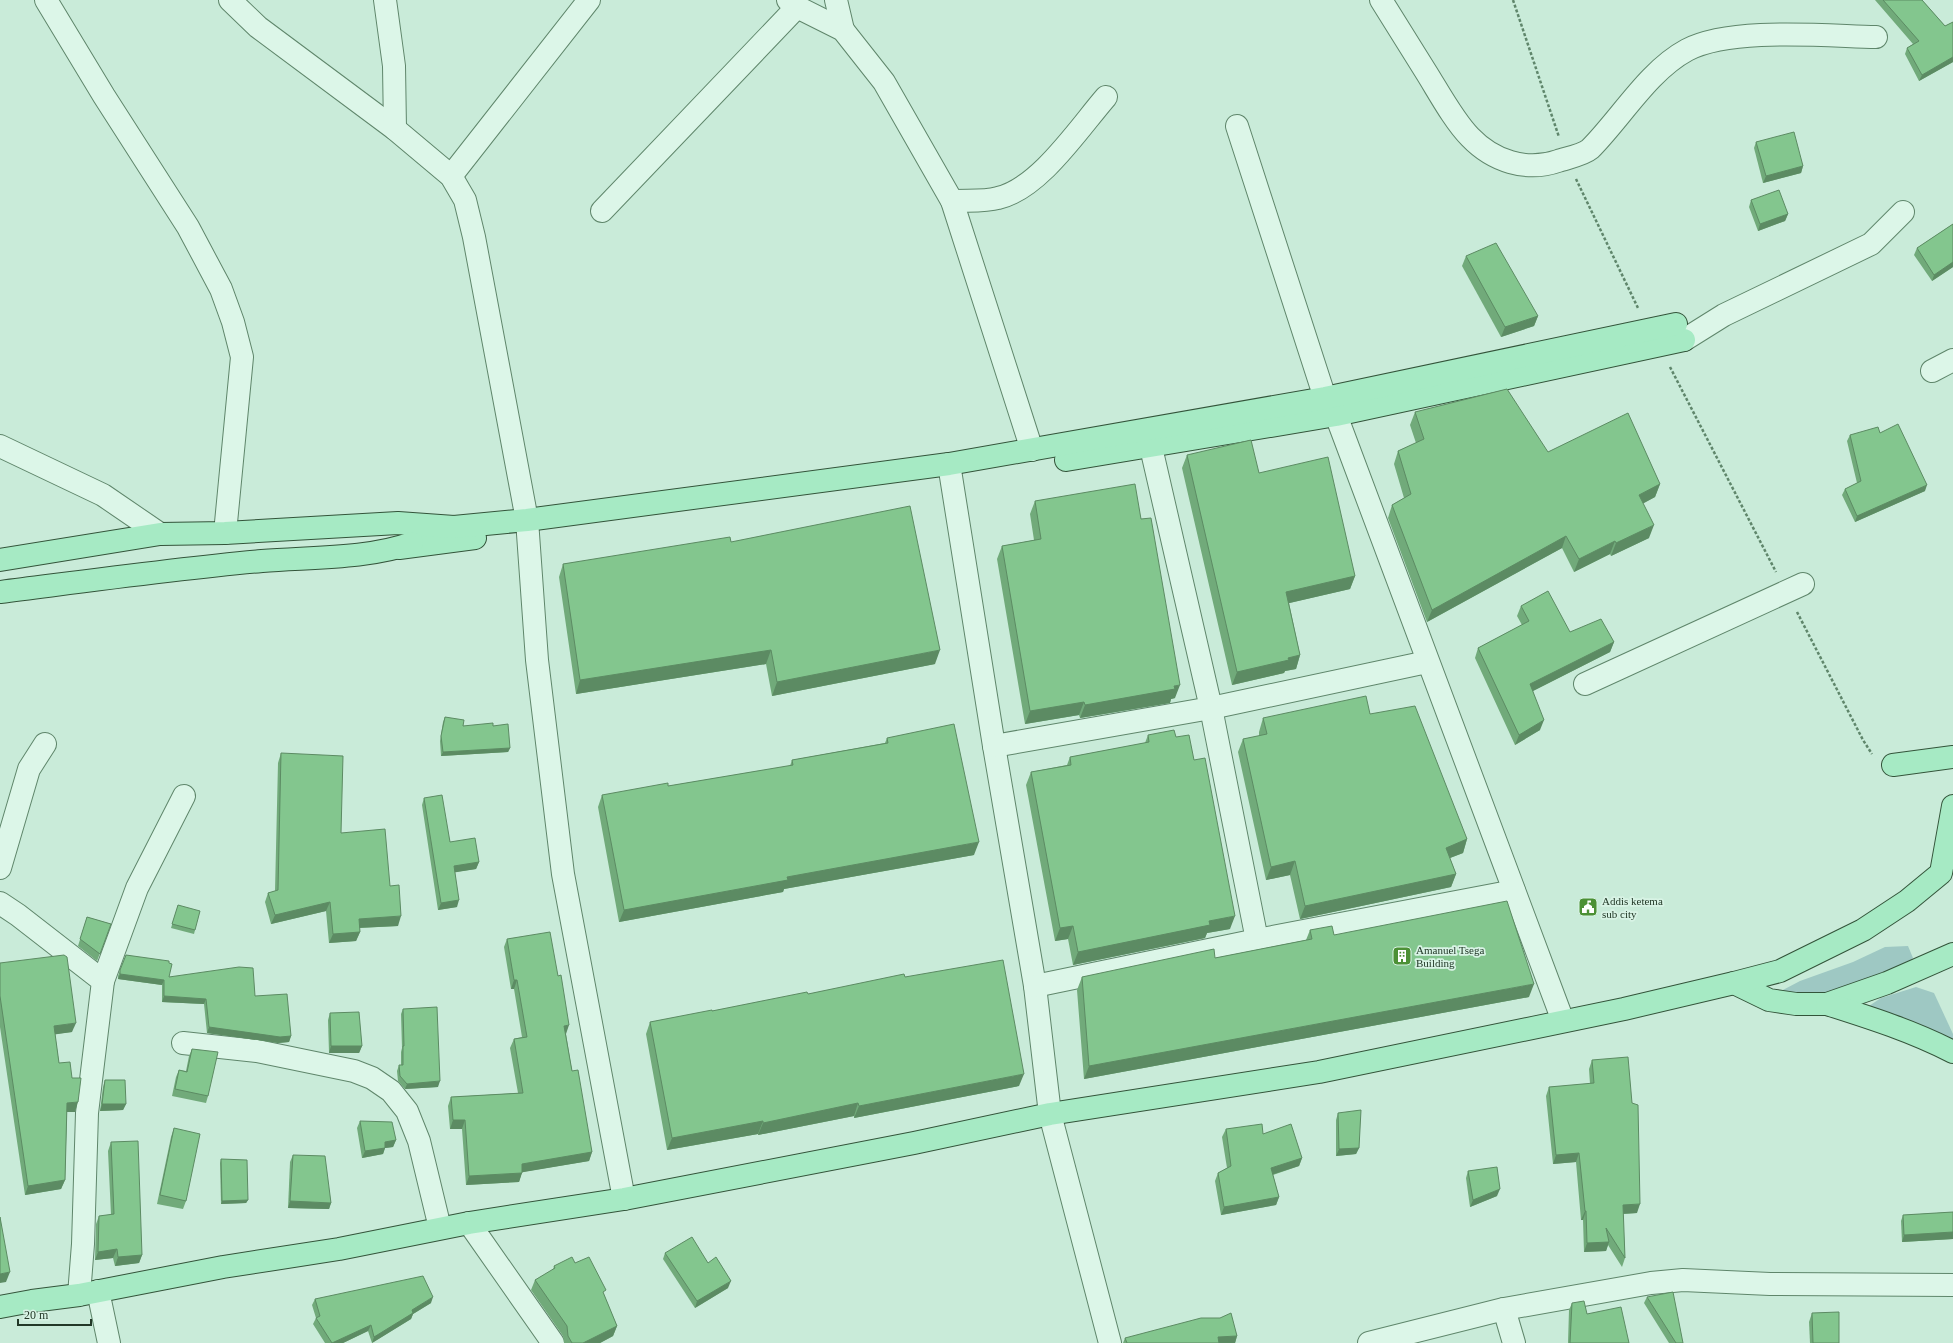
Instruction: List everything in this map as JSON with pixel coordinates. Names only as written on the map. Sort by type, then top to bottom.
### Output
[{"type":"main road","points":[[0,592],[189,568],[362,554],[527,526],[950,471],[1331,406],[1680,332]]},
{"type":"main road","points":[[950,471],[1032,450],[1149,438]]},
{"type":"main road","points":[[0,560],[160,534],[225,533],[398,523],[454,527],[527,526]]},
{"type":"main road","points":[[399,548],[454,527]]},
{"type":"main road","points":[[1893,765],[1953,757]]},
{"type":"main road","points":[[0,1307],[32,1300],[88,1293],[223,1267],[339,1249],[440,1228],[624,1199],[914,1143],[1050,1114],[1319,1072],[1624,1009],[1734,983],[1780,971],[1862,930],[1908,901],[1941,873],[1953,806]]},
{"type":"main road","points":[[1827,1004],[1886,983],[1953,954]]},
{"type":"main road","points":[[1734,983],[1770,1000],[1796,1004],[1827,1004],[1892,1024],[1953,1052]]},
{"type":"street","points":[[46,0],[104,96],[188,227],[221,289],[233,322],[242,357],[225,533]]},
{"type":"street","points":[[230,0],[258,27],[395,129],[451,176],[465,200],[474,237],[527,526],[538,660],[563,874],[624,1199]]},
{"type":"street","points":[[385,0],[394,66],[395,129]]},
{"type":"street","points":[[451,176],[589,0]]},
{"type":"street","points":[[836,0],[843,30]]},
{"type":"street","points":[[1381,0],[1448,107],[1469,137],[1492,154],[1510,163],[1545,166],[1588,150],[1645,86],[1672,60],[1687,50],[1728,38],[1777,35],[1876,37]]},
{"type":"street","points":[[602,211],[792,3],[843,30],[884,82],[952,201],[1032,450]]},
{"type":"street","points":[[952,201],[998,198],[1014,193],[1030,183],[1044,171],[1106,97]]},
{"type":"street","points":[[1237,126],[1331,406],[1563,1021]]},
{"type":"street","points":[[1680,332],[1724,315],[1871,244],[1903,212]]},
{"type":"street","points":[[1932,371],[1953,360]]},
{"type":"street","points":[[1149,438],[1211,708],[1257,940]]},
{"type":"street","points":[[0,446],[103,495],[160,534]]},
{"type":"street","points":[[950,471],[994,746],[1035,986],[1050,1114],[1110,1343]]},
{"type":"street","points":[[1585,684],[1794,588]]},
{"type":"street","points":[[994,746],[1211,708],[1427,662]]},
{"type":"street","points":[[0,868],[29,769],[45,744]]},
{"type":"street","points":[[109,1343],[88,1293],[83,1244],[87,1113],[102,981],[137,888],[184,796]]},
{"type":"street","points":[[1035,986],[1257,940],[1514,891]]},
{"type":"street","points":[[0,903],[18,915],[102,981]]},
{"type":"street","points":[[183,1043],[258,1051],[354,1071],[372,1078],[391,1091],[407,1112],[419,1141],[440,1228]]},
{"type":"street","points":[[469,1223],[553,1343]]},
{"type":"street","points":[[1369,1343],[1504,1309],[1651,1283],[1683,1280],[1770,1284],[1953,1285]]},
{"type":"street","points":[[1504,1309],[1514,1343]]},
{"type":"path","points":[[1514,0],[1566,159],[1654,338],[1794,588],[1863,740],[1876,760],[1893,765]]},
{"type":"shaded area","points":[[1908,946],[1913,958],[1904,967],[1832,999],[1781,991],[1800,981],[1853,962],[1885,947]]},
{"type":"shaded area","points":[[1916,987],[1934,993],[1953,1034],[1953,1053],[1866,1008],[1881,998]]},
{"type":"building","points":[[1883,0],[1922,0],[1945,26],[1953,22],[1953,57],[1922,75],[1907,48],[1919,41]]},
{"type":"building","points":[[1794,132],[1803,166],[1766,176],[1756,142]]},
{"type":"building","points":[[1779,190],[1788,214],[1760,224],[1751,200]]},
{"type":"building","points":[[1953,224],[1953,262],[1934,275],[1917,248]]},
{"type":"building","points":[[1496,243],[1538,316],[1505,327],[1466,256]]},
{"type":"building","points":[[1507,389],[1548,452],[1628,413],[1660,484],[1639,495],[1654,525],[1616,543],[1615,541],[1579,559],[1566,536],[1432,610],[1392,505],[1411,494],[1398,451],[1424,439],[1415,412]]},
{"type":"building","points":[[1898,424],[1927,485],[1857,516],[1845,489],[1861,481],[1850,435],[1878,427],[1880,433]]},
{"type":"building","points":[[1251,440],[1259,473],[1328,457],[1355,576],[1286,592],[1300,655],[1288,658],[1289,660],[1237,672],[1187,455]]},
{"type":"building","points":[[1135,484],[1141,519],[1151,518],[1180,685],[1174,686],[1175,689],[1085,705],[1084,702],[1030,711],[1002,546],[1041,539],[1035,501]]},
{"type":"building","points":[[910,506],[940,650],[777,682],[771,650],[580,680],[563,564],[730,537],[731,542]]},
{"type":"building","points":[[1548,591],[1570,632],[1601,619],[1614,642],[1530,684],[1544,720],[1519,735],[1478,648],[1529,621],[1521,606]]},
{"type":"building","points":[[1366,696],[1370,714],[1415,706],[1467,839],[1446,848],[1456,874],[1305,906],[1295,861],[1271,867],[1243,739],[1267,734],[1263,718]]},
{"type":"building","points":[[445,717],[464,720],[463,726],[493,723],[493,726],[508,724],[510,748],[443,752],[441,736]]},
{"type":"building","points":[[954,724],[979,842],[787,877],[788,880],[624,910],[602,795],[668,783],[668,786],[793,765],[792,760],[888,743],[887,738]]},
{"type":"building","points":[[1174,730],[1176,737],[1189,735],[1194,760],[1205,758],[1235,916],[1209,921],[1210,925],[1078,952],[1073,926],[1060,928],[1031,772],[1071,765],[1070,757],[1149,742],[1148,735]]},
{"type":"building","points":[[281,753],[343,756],[341,833],[385,829],[390,886],[399,885],[401,916],[359,919],[360,932],[333,934],[330,902],[275,915],[268,893],[278,890]]},
{"type":"building","points":[[442,795],[450,842],[475,838],[479,862],[454,866],[459,900],[441,903],[424,798]]},
{"type":"building","name":"Amanuel Tsega Building","points":[[1507,901],[1534,984],[1089,1066],[1082,977],[1214,949],[1215,958],[1312,939],[1310,930],[1332,926],[1334,935]]},
{"type":"building","points":[[178,905],[200,911],[195,930],[172,924]]},
{"type":"building","points":[[87,917],[111,924],[100,954],[80,939]]},
{"type":"building","points":[[550,932],[558,976],[561,975],[569,1025],[564,1026],[572,1071],[578,1070],[592,1152],[522,1164],[522,1173],[469,1176],[465,1120],[453,1120],[451,1097],[523,1093],[514,1039],[527,1037],[517,980],[514,980],[507,939]]},
{"type":"building","points":[[64,955],[67,957],[76,1023],[54,1026],[59,1063],[70,1062],[72,1078],[81,1078],[78,1102],[67,1103],[65,1180],[28,1186],[0,996],[0,963]]},
{"type":"building","points":[[126,955],[169,961],[169,963],[172,964],[169,977],[239,967],[253,968],[255,996],[287,994],[291,1036],[280,1037],[209,1027],[206,999],[164,996],[164,980],[120,974],[120,970]]},
{"type":"building","points":[[1003,960],[1024,1074],[859,1106],[858,1103],[763,1123],[763,1121],[672,1138],[650,1022],[807,992],[808,994],[904,974],[905,977]]},
{"type":"building","points":[[437,1007],[440,1081],[407,1084],[400,1076],[399,1065],[403,1065],[403,1009]]},
{"type":"building","points":[[359,1012],[362,1046],[331,1046],[330,1013]]},
{"type":"building","points":[[192,1049],[218,1052],[208,1096],[175,1089],[179,1070],[187,1072]]},
{"type":"building","points":[[1628,1057],[1632,1103],[1638,1105],[1640,1204],[1623,1205],[1625,1258],[1606,1228],[1609,1242],[1587,1243],[1586,1211],[1579,1153],[1556,1155],[1549,1087],[1594,1083],[1592,1060]]},
{"type":"building","points":[[105,1080],[125,1080],[126,1104],[102,1104]]},
{"type":"building","points":[[1361,1110],[1359,1148],[1339,1149],[1338,1113]]},
{"type":"building","points":[[360,1121],[392,1122],[396,1140],[385,1142],[385,1148],[365,1151]]},
{"type":"building","points":[[1262,1124],[1263,1134],[1291,1124],[1302,1158],[1271,1168],[1279,1197],[1224,1207],[1218,1173],[1231,1166],[1226,1129]]},
{"type":"building","points":[[174,1128],[200,1134],[186,1201],[160,1195]]},
{"type":"building","points":[[138,1141],[142,1255],[118,1257],[117,1249],[98,1252],[99,1216],[114,1214],[111,1142]]},
{"type":"building","points":[[293,1155],[325,1156],[331,1203],[290,1201]]},
{"type":"building","points":[[221,1159],[247,1160],[248,1200],[222,1201]]},
{"type":"building","points":[[1497,1167],[1500,1189],[1473,1200],[1468,1171]]},
{"type":"building","points":[[1953,1212],[1953,1232],[1904,1235],[1903,1215]]},
{"type":"building","points":[[0,1217],[10,1272],[0,1274]]},
{"type":"building","points":[[692,1237],[708,1263],[716,1257],[731,1281],[697,1301],[665,1253]]},
{"type":"building","points":[[572,1257],[575,1263],[589,1257],[606,1290],[603,1292],[617,1326],[583,1343],[572,1343],[568,1336],[567,1326],[535,1280],[555,1268],[554,1266]]},
{"type":"building","points":[[423,1276],[433,1297],[412,1310],[413,1313],[374,1337],[371,1325],[332,1343],[316,1318],[320,1316],[315,1299]]},
{"type":"building","points":[[1673,1292],[1683,1343],[1676,1343],[1647,1297]]},
{"type":"building","points":[[1584,1301],[1587,1314],[1621,1307],[1629,1343],[1570,1343],[1572,1303]]},
{"type":"building","points":[[1839,1312],[1839,1343],[1813,1343],[1812,1313]]},
{"type":"building","points":[[1231,1313],[1237,1336],[1218,1337],[1219,1343],[1127,1343],[1125,1338],[1201,1318],[1220,1318]]},
{"type":"place","name":"Addis ketema sub city","points":[[1588,907]]},
{"type":"place","name":"Amanuel Tsega Building","points":[[1402,956]]}]
